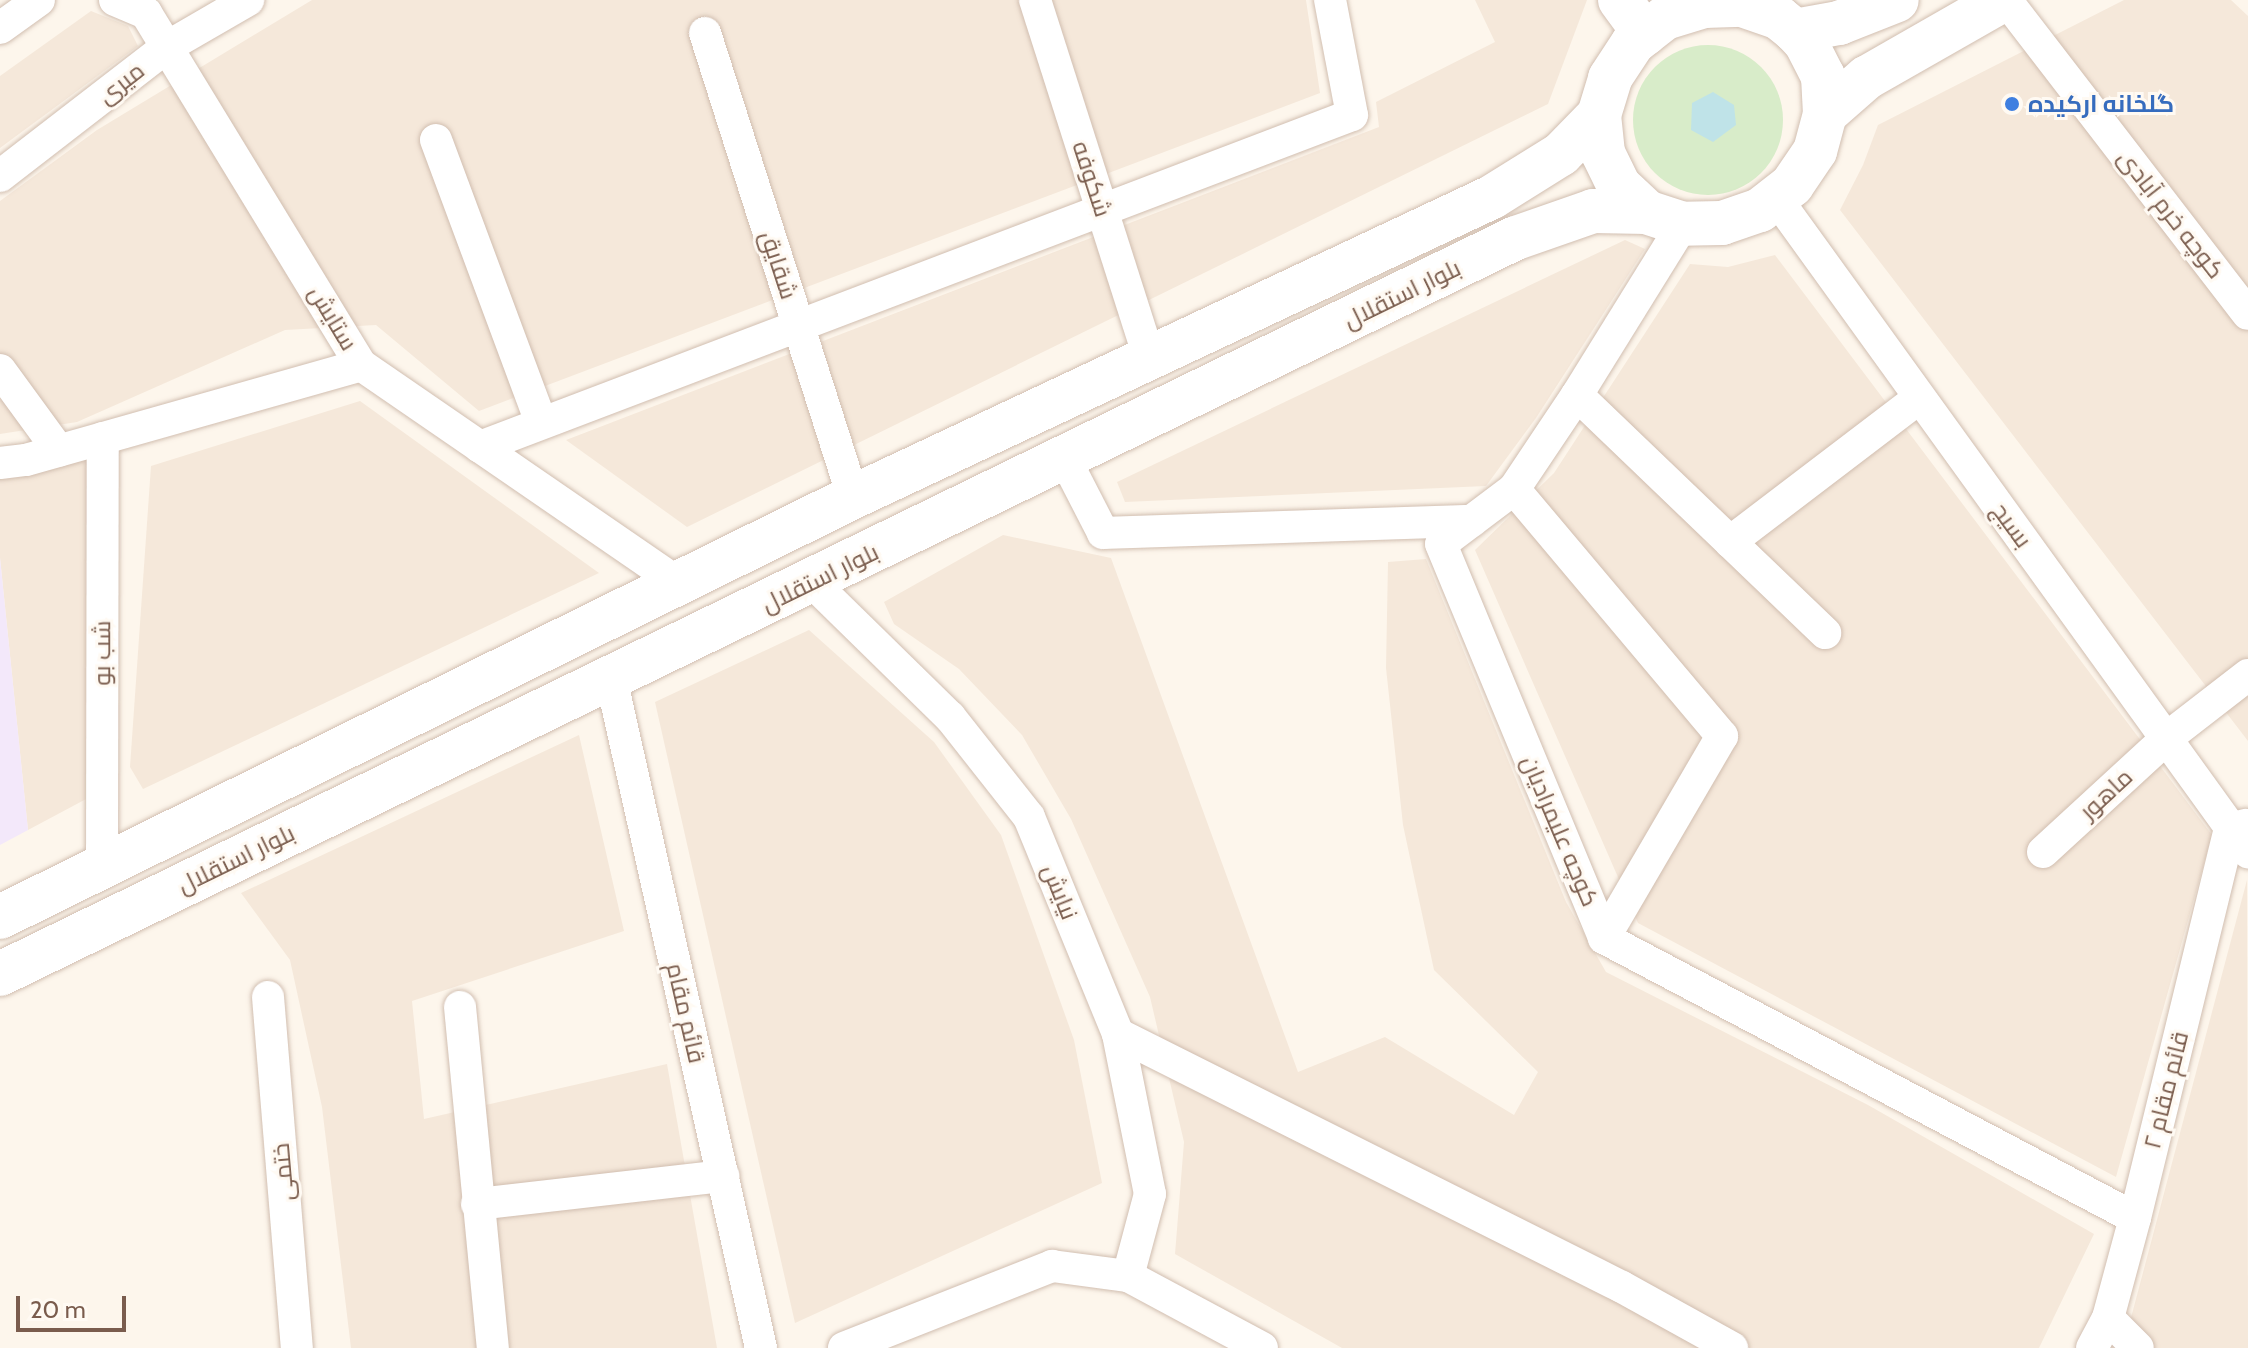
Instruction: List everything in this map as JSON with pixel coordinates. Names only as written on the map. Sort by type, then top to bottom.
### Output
[{"type":"main road","points":[[1795,31],[1839,23],[1897,0]]},
{"type":"main road","points":[[1825,114],[1866,78],[2004,0]]},
{"type":"main road","points":[[1742,5],[1779,18],[1795,31],[1806,43],[1823,76],[1825,114],[1815,151],[1792,185],[1760,210],[1722,223],[1665,218],[1619,186],[1603,153],[1599,115],[1610,78],[1633,43],[1633,17],[1665,18],[1704,6],[1742,5]]},
{"type":"main road","name":"بلوار استقلال","points":[[0,917],[853,497],[1492,197],[1561,154],[1599,115]]},
{"type":"main road","name":"بلوار استقلال","points":[[0,974],[1516,238],[1593,211],[1665,218]]},
{"type":"street","points":[[0,28],[39,0]]},
{"type":"street","name":"ستایش","points":[[115,0],[146,13],[361,365],[678,583]]},
{"type":"street","name":"میری","points":[[0,176],[167,47],[248,0]]},
{"type":"street","name":"شکوفه","points":[[1035,0],[1149,358]]},
{"type":"street","points":[[480,447],[1352,115],[1330,0]]},
{"type":"street","name":"کوچه خرم آبادی","points":[[2004,0],[2248,314]]},
{"type":"street","name":"شقایق","points":[[705,33],[853,497]]},
{"type":"street","points":[[436,140],[541,423]]},
{"type":"street","name":"بسیج","points":[[1776,198],[1918,399],[2242,835]]},
{"type":"street","name":"کوچه علیمرادیان","points":[[1665,218],[1577,395],[1514,489],[1441,544],[1604,938],[2135,1218]]},
{"type":"street","points":[[0,463],[59,451],[361,365]]},
{"type":"street","points":[[0,370],[59,451]]},
{"type":"street","points":[[1577,395],[1825,633]]},
{"type":"street","points":[[1730,542],[1918,399]]},
{"type":"street","name":"شب بو","points":[[102,867],[103,438]]},
{"type":"street","points":[[1065,459],[1103,533],[1472,521]]},
{"type":"street","points":[[1514,489],[1722,736],[1604,938]]},
{"type":"street","name":"نیایش","points":[[812,582],[950,717],[1029,817],[1118,1034],[1150,1194],[1128,1276]]},
{"type":"street","name":"ماهور","points":[[2043,852],[2168,737],[2248,675]]},
{"type":"street","name":"قائم مقام","points":[[611,678],[761,1348]]},
{"type":"street","name":"قائم مقام ۲","points":[[2092,1348],[2108,1318],[2242,835]]},
{"type":"street","name":"ختمی","points":[[268,997],[297,1348]]},
{"type":"street","points":[[460,1007],[493,1348]]},
{"type":"street","points":[[1118,1034],[1608,1280],[1732,1348]]},
{"type":"street","points":[[477,1204],[723,1176]]},
{"type":"street","points":[[844,1348],[1052,1266],[1128,1276],[1262,1348]]},
{"type":"street","points":[[2108,1318],[2138,1348]]},
{"type":"shaded area","points":[[312,0],[1306,0],[1320,93],[479,411],[376,325],[285,330],[77,422],[0,434],[0,201],[97,130]]},
{"type":"shaded area","points":[[1475,0],[1587,0],[1548,104],[687,527],[566,440],[1379,127],[1376,102],[1495,42]]},
{"type":"shaded area","points":[[2124,0],[2231,0],[2248,16],[2248,741],[1840,210],[1863,165],[1878,125]]},
{"type":"shaded area","points":[[91,11],[128,26],[138,46],[0,148],[0,76]]},
{"type":"shaded area","points":[[1625,240],[1645,249],[1536,418],[1486,486],[1125,502],[1117,482]]},
{"type":"shaded area","points":[[1775,255],[2212,835],[2116,1177],[1638,923],[1475,550],[1554,473],[1690,264],[1728,267]]},
{"type":"shaded area","points":[[360,401],[599,573],[143,789],[130,767],[151,466]]},
{"type":"shaded area","points":[[90,458],[88,798],[28,830],[0,558],[0,476]]},
{"type":"shaded area","points":[[1003,535],[1111,558],[1298,1072],[1385,1037],[1514,1115],[1538,1072],[1434,970],[1403,825],[1386,668],[1388,562],[1426,559],[1566,902],[1606,972],[1868,1105],[2094,1234],[2039,1348],[1342,1348],[1175,1254],[1184,1142],[1150,997],[1071,819],[1022,735],[959,669],[894,624],[884,602]]},
{"type":"shaded area","points":[[0,558],[28,830],[0,845]]},
{"type":"shaded area","points":[[809,630],[934,742],[1001,835],[1074,1040],[1102,1183],[795,1323],[655,702]]},
{"type":"shaded area","points":[[579,735],[624,931],[412,1001],[424,1119],[667,1064],[717,1348],[351,1348],[322,1107],[290,960],[241,893]]},
{"type":"shaded area","points":[[2247,880],[2248,1348],[2123,1348]]},
{"type":"green space","points":[[1708,45],[1737,51],[1761,67],[1777,91],[1783,120],[1777,149],[1761,173],[1737,189],[1708,195],[1679,189],[1655,173],[1639,149],[1633,120],[1639,91],[1655,67],[1679,51]]},
{"type":"water","points":[[1713,92],[1734,105],[1736,125],[1713,142],[1691,130],[1692,103]]},
{"type":"place","name":"گلخانه ارکیده","points":[[2012,104]]}]
